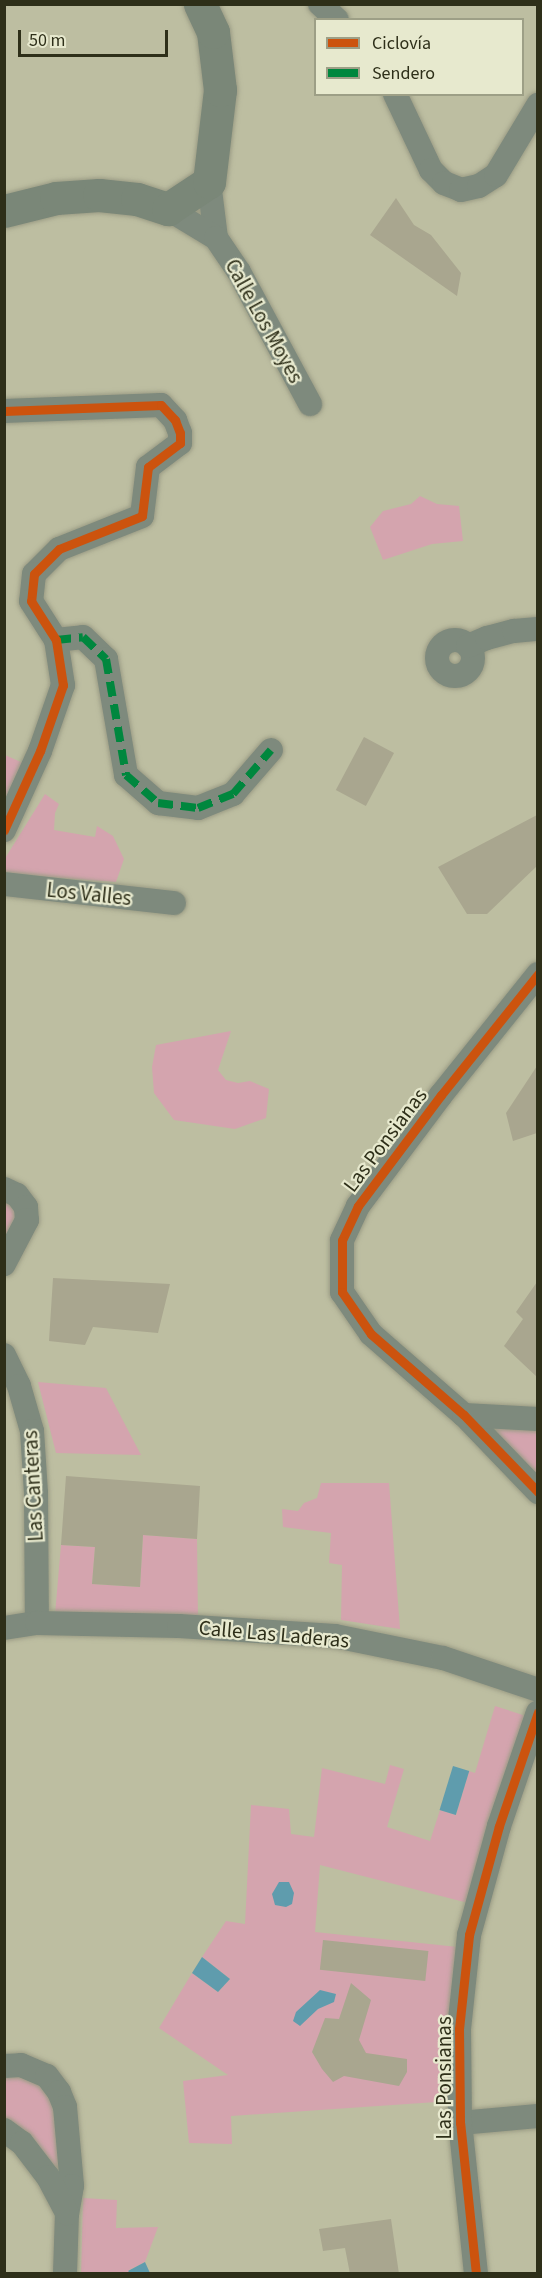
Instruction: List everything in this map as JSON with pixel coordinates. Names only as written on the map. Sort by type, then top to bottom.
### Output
[{"type":"street","name":"Calle Los Moyes","points":[[200,4],[213,32],[220,90],[208,182],[216,238]]},
{"type":"street","points":[[320,4],[335,18]]},
{"type":"street","points":[[396,96],[431,170],[444,183],[461,190],[479,186],[496,175],[537,105]]},
{"type":"street","points":[[4,211],[56,198],[99,195],[137,199],[168,209],[208,182]]},
{"type":"street","name":"Calle Los Moyes","points":[[168,209],[216,238],[239,272],[310,404]]},
{"type":"street","points":[[4,411],[161,405],[175,420],[180,434],[180,443],[148,468],[142,516],[59,549],[34,574],[31,601],[56,640],[63,684],[40,751],[4,830]]},
{"type":"street","points":[[468,646],[505,633],[537,629]]},
{"type":"street","points":[[56,640],[83,638],[106,659],[126,775],[158,803],[198,808],[233,794],[271,750]]},
{"type":"street","name":"Los Valles","points":[[4,884],[174,903]]},
{"type":"street","name":"Las Ponsianas","points":[[537,974],[441,1095],[358,1206],[342,1241],[342,1292],[371,1334],[464,1415],[537,1492]]},
{"type":"street","points":[[4,1190],[17,1195],[26,1207],[27,1220],[4,1264]]},
{"type":"street","name":"Las Canteras","points":[[4,1355],[19,1386],[32,1431],[36,1493],[37,1623]]},
{"type":"street","points":[[464,1415],[537,1419]]},
{"type":"street","name":"Calle Las Laderas","points":[[4,1628],[37,1623],[178,1626],[335,1636],[443,1658],[537,1690]]},
{"type":"street","name":"Las Ponsianas","points":[[476,2274],[460,2122],[459,2029],[469,1935],[499,1826],[537,1712]]},
{"type":"street","points":[[4,2066],[21,2065],[47,2076],[59,2092],[65,2108],[72,2186],[67,2213],[65,2274]]},
{"type":"street","points":[[460,2122],[537,2116]]},
{"type":"street","points":[[4,2130],[22,2143],[48,2177],[67,2213]]},
{"type":"shaded area","points":[[420,496],[437,504],[459,506],[463,541],[432,544],[383,560],[370,527],[383,511],[411,504]]},
{"type":"shaded area","points":[[5,755],[23,763],[5,807]]},
{"type":"shaded area","points":[[45,794],[59,804],[55,813],[54,830],[95,837],[97,826],[113,836],[124,859],[116,882],[5,874],[4,860]]},
{"type":"shaded area","points":[[231,1031],[218,1070],[226,1080],[238,1083],[250,1081],[269,1089],[266,1118],[235,1129],[174,1120],[154,1093],[152,1067],[156,1045]]},
{"type":"shaded area","points":[[5,1189],[26,1207],[5,1265]]},
{"type":"shaded area","points":[[38,1382],[106,1388],[141,1455],[56,1453]]},
{"type":"shaded area","points":[[464,1415],[537,1419],[537,1492]]},
{"type":"shaded area","points":[[321,1483],[389,1483],[400,1629],[341,1620],[342,1565],[329,1563],[331,1533],[283,1527],[282,1509],[298,1511],[304,1503],[317,1498]]},
{"type":"shaded area","points":[[143,1535],[197,1539],[198,1620],[55,1614],[61,1545],[95,1547],[92,1584],[140,1587]]},
{"type":"shaded area","points":[[495,1706],[529,1717],[472,1904],[320,1865],[315,1932],[458,1947],[451,2101],[231,2116],[232,2144],[189,2143],[183,2081],[228,2075],[159,2028],[192,1973],[218,1992],[230,1979],[202,1957],[226,1921],[245,1924],[251,1805],[289,1809],[291,1834],[314,1837],[322,1768],[385,1784],[390,1765],[404,1769],[387,1827],[430,1841],[440,1810],[456,1815],[469,1771],[475,1773]]},
{"type":"shaded area","points":[[5,2066],[47,2076],[72,2186],[5,2130]]},
{"type":"shaded area","points":[[83,2198],[117,2200],[116,2228],[158,2227],[145,2262],[129,2270],[130,2273],[81,2274]]},
{"type":"water","points":[[453,1766],[469,1771],[456,1815],[440,1810]]},
{"type":"water","points":[[279,1882],[289,1882],[294,1893],[292,1904],[286,1907],[275,1905],[272,1894]]},
{"type":"water","points":[[202,1957],[230,1979],[218,1992],[192,1973]]},
{"type":"water","points":[[320,1990],[336,1994],[334,2002],[318,2009],[300,2026],[293,2021],[296,2012]]},
{"type":"water","points":[[145,2262],[150,2273],[130,2273],[128,2271]]},
{"type":"building","points":[[396,198],[414,225],[431,235],[461,273],[457,296],[370,235]]},
{"type":"building","points":[[364,737],[394,753],[366,806],[336,790]]},
{"type":"building","points":[[537,815],[537,866],[487,914],[467,914],[438,867]]},
{"type":"building","points":[[537,1066],[537,1133],[513,1141],[506,1113]]},
{"type":"building","points":[[53,1278],[170,1284],[158,1333],[93,1327],[85,1345],[49,1341]]},
{"type":"building","points":[[537,1282],[537,1377],[504,1346],[523,1319],[516,1312]]},
{"type":"building","points":[[66,1476],[200,1486],[197,1539],[143,1535],[140,1587],[92,1584],[95,1547],[61,1545]]},
{"type":"building","points":[[323,1940],[428,1951],[425,1981],[320,1970]]},
{"type":"building","points":[[351,1983],[371,2000],[359,2040],[366,2053],[407,2059],[407,2072],[399,2086],[344,2076],[333,2082],[312,2052],[325,2018],[339,2019]]},
{"type":"building","points":[[391,2219],[399,2274],[350,2274],[345,2248],[323,2251],[319,2229]]},
{"type":"marked path","points":[[56,640],[83,637],[106,659],[126,775],[158,803],[198,808],[233,794],[271,750]]},
{"type":"cycle path","points":[[4,411],[161,405],[175,420],[180,433],[180,443],[148,467],[142,516],[59,549],[34,574],[31,601],[56,640],[63,685],[40,751],[4,830]]},
{"type":"cycle path","points":[[538,974],[441,1095],[358,1206],[342,1241],[342,1292],[371,1334],[464,1415],[538,1492]]},
{"type":"cycle path","points":[[476,2274],[460,2123],[459,2029],[469,1935],[499,1826],[538,1712]]}]
